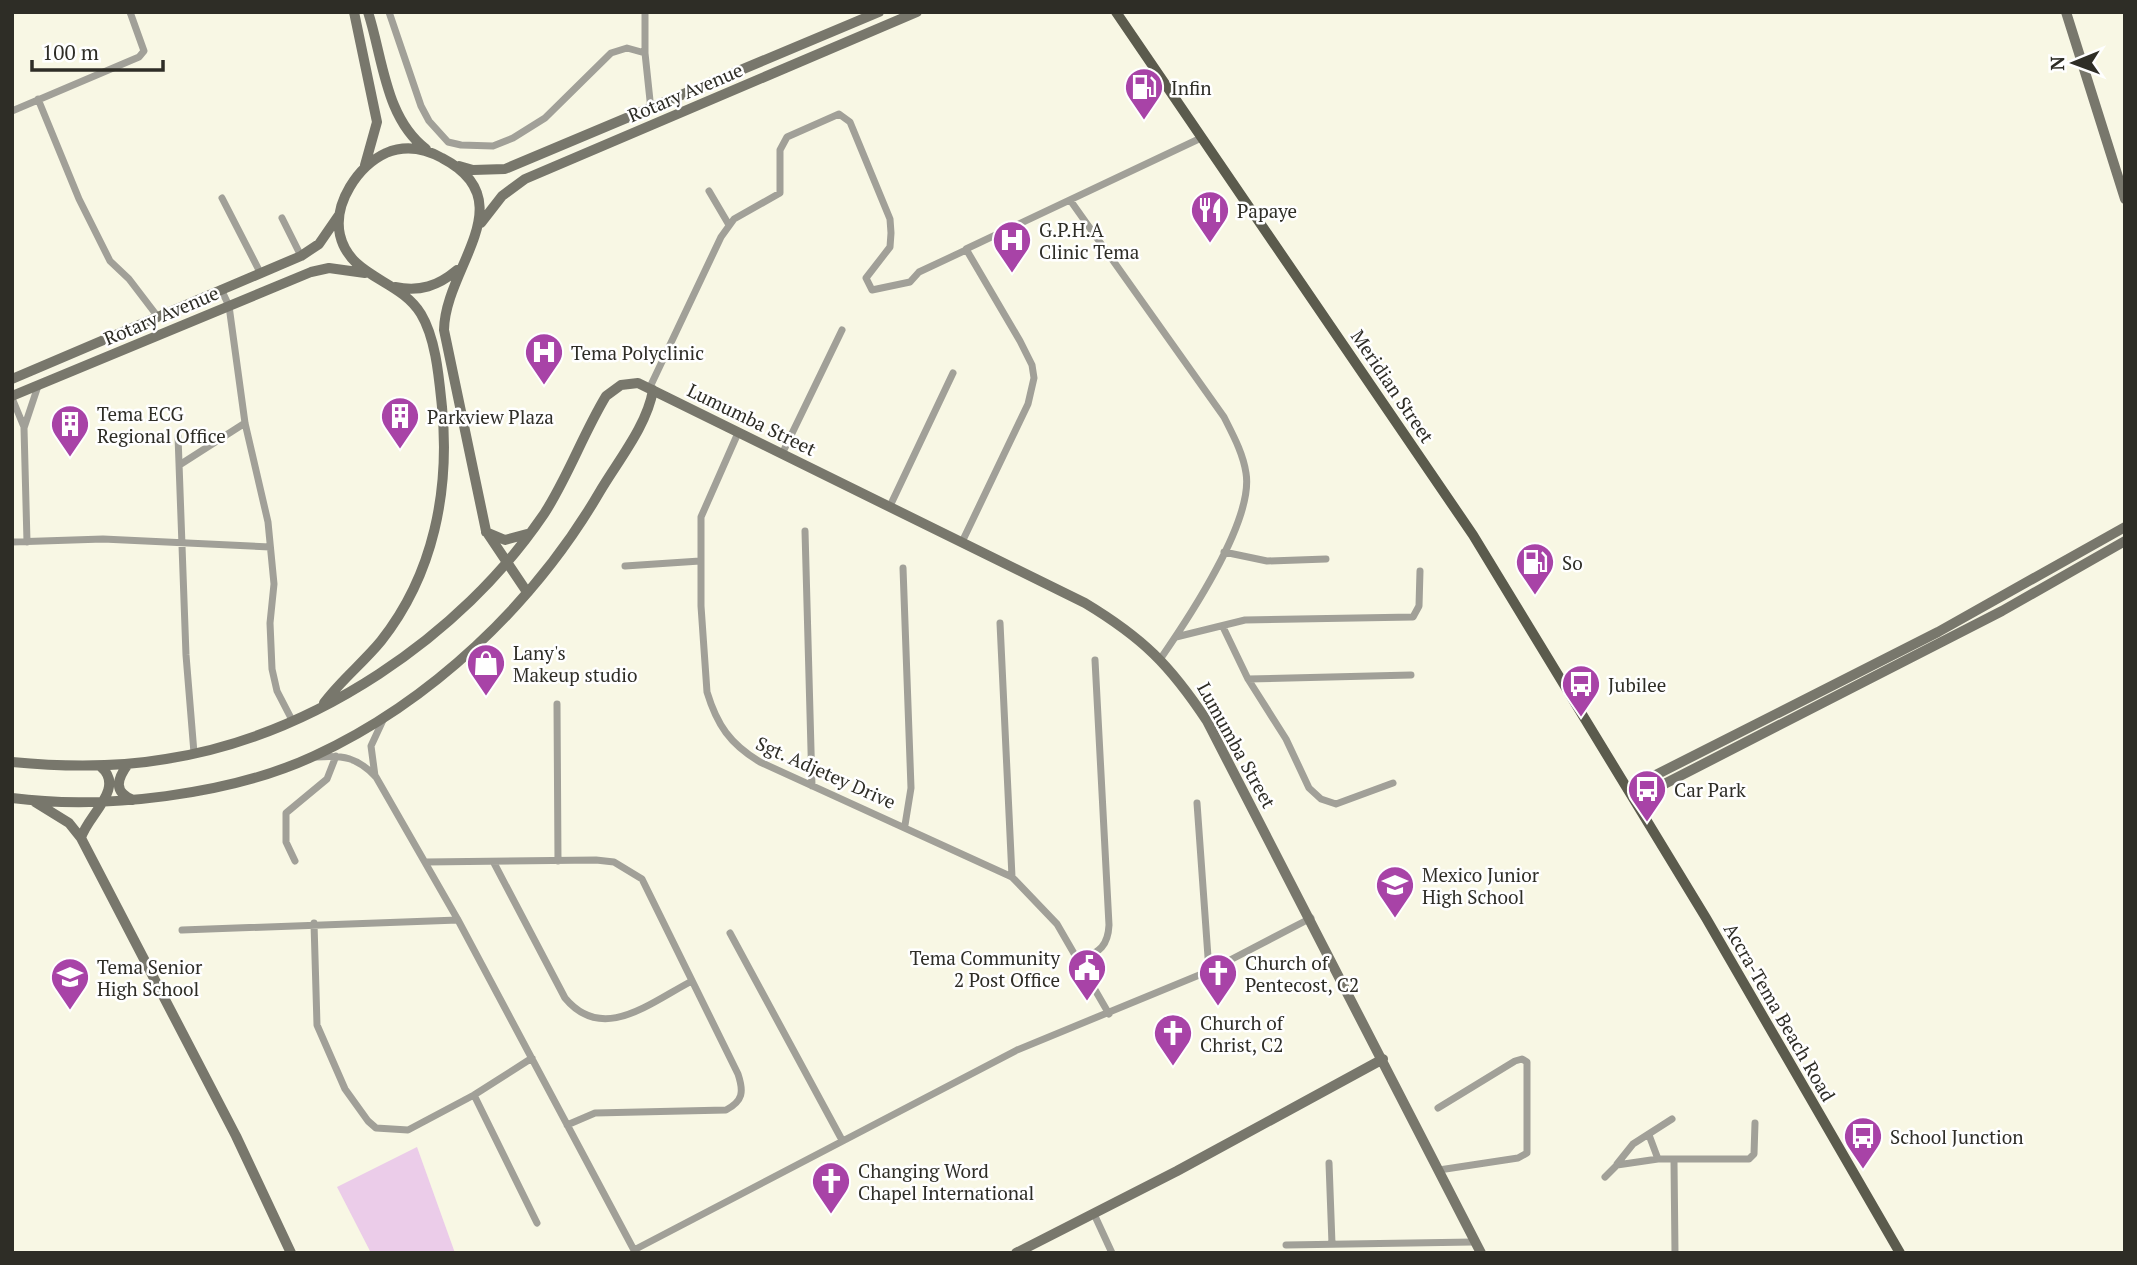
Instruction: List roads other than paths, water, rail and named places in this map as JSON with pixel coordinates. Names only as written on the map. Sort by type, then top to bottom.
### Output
[{"type":"main road","points":[[324,704],[342,680],[380,641],[409,597],[430,548],[442,499],[444,431],[428,332],[420,311],[393,287],[366,273],[345,249],[339,215],[364,167],[377,122],[354,12]]},
{"type":"main road","points":[[368,12],[395,110],[409,134],[428,150],[454,164],[475,187],[481,223],[459,268],[447,302],[443,330],[486,531],[527,592]]},
{"type":"main road","name":"Rotary Avenue","points":[[454,164],[473,170],[505,169],[651,110],[879,12]]},
{"type":"main road","name":"Rotary Avenue","points":[[481,223],[502,196],[525,179],[917,12]]},
{"type":"main road","name":"Meridian Street","points":[[1116,12],[1473,535],[1628,789]]},
{"type":"main road","points":[[2066,12],[2125,199]]},
{"type":"main road","points":[[739,71],[745,86]]},
{"type":"main road","points":[[364,167],[391,151],[410,148],[428,150]]},
{"type":"main road","name":"Rotary Avenue","points":[[12,379],[301,256],[318,244],[339,215]]},
{"type":"main road","points":[[393,287],[407,289],[433,286],[459,268]]},
{"type":"main road","name":"Rotary Avenue","points":[[12,397],[320,269],[366,273]]},
{"type":"main road","points":[[12,762],[101,766],[194,753],[257,735],[350,693],[407,654],[474,597],[507,563],[545,513],[612,389],[629,383],[652,389],[640,422],[585,517],[527,592],[447,670],[385,715],[312,758],[203,789],[133,800],[32,801],[12,798]]},
{"type":"main road","name":"Lumumba Street","points":[[652,389],[1085,603],[1127,629],[1161,658],[1207,721],[1311,918],[1473,1242],[1481,1253]]},
{"type":"main road","points":[[1628,789],[1949,626],[2125,527]]},
{"type":"main road","points":[[486,531],[505,540],[529,533]]},
{"type":"main road","points":[[1634,799],[1990,617],[2125,541]]},
{"type":"main road","points":[[128,764],[118,779],[117,786],[125,797],[133,800]]},
{"type":"main road","points":[[81,838],[87,823],[104,800],[109,782],[101,766]]},
{"type":"main road","name":"Accra-Tema Beach Road","points":[[1628,789],[1900,1253]]},
{"type":"main road","points":[[32,801],[69,823],[81,838],[236,1136],[291,1253]]},
{"type":"main road","points":[[1016,1253],[1383,1059]]},
{"type":"street","points":[[12,111],[139,57],[144,51],[143,44],[130,12]]},
{"type":"street","points":[[389,12],[421,106],[436,132],[448,142],[461,145],[493,146],[513,138],[545,118],[611,53],[627,48],[645,52]]},
{"type":"street","points":[[645,12],[645,52],[651,110]]},
{"type":"street","points":[[38,99],[79,199],[110,261],[130,279],[158,317]]},
{"type":"street","points":[[652,389],[706,264],[729,225],[745,211],[780,194],[780,150],[787,137],[839,114],[850,122],[890,219],[890,247],[868,271],[868,286],[878,291],[909,282],[919,272],[1201,138]]},
{"type":"street","points":[[709,191],[729,225]]},
{"type":"street","points":[[222,198],[261,274]]},
{"type":"street","points":[[1070,200],[1233,435],[1247,474],[1247,492],[1224,552],[1176,637],[1161,658]]},
{"type":"street","points":[[282,218],[301,256]]},
{"type":"street","points":[[962,542],[1028,404],[1034,378],[1032,365],[1020,341],[966,250]]},
{"type":"street","points":[[221,289],[229,306],[245,423],[268,522],[274,584],[270,623],[272,669],[277,691],[292,720]]},
{"type":"street","points":[[782,454],[842,330]]},
{"type":"street","points":[[890,506],[953,373]]},
{"type":"street","points":[[24,428],[38,386]]},
{"type":"street","points":[[12,397],[24,428],[27,542]]},
{"type":"street","points":[[181,464],[245,423]]},
{"type":"street","name":"Sgt. Adjetey Drive","points":[[738,433],[706,499],[701,517],[700,561],[707,692],[714,716],[737,748],[812,786],[905,825],[955,852],[1012,877],[1057,924],[1082,961],[1109,1014]]},
{"type":"street","points":[[178,436],[186,655],[194,753]]},
{"type":"street","points":[[805,531],[812,786]]},
{"type":"street","points":[[12,542],[103,539],[270,547]]},
{"type":"street","points":[[1224,552],[1267,561],[1326,559]]},
{"type":"street","points":[[625,566],[700,561]]},
{"type":"street","points":[[903,568],[911,788],[905,825]]},
{"type":"street","points":[[1176,637],[1245,620],[1413,617],[1419,606],[1420,571]]},
{"type":"street","points":[[1000,623],[1012,877]]},
{"type":"street","points":[[1223,627],[1248,679],[1286,739],[1309,788],[1321,799],[1336,804],[1393,783]]},
{"type":"street","points":[[1082,961],[1102,950],[1108,939],[1109,925],[1095,660]]},
{"type":"street","points":[[1248,679],[1411,675]]},
{"type":"street","points":[[557,704],[558,862]]},
{"type":"street","points":[[376,776],[371,746],[385,715]]},
{"type":"street","points":[[312,758],[336,756],[357,760],[376,776],[458,920],[634,1252],[1017,1050],[1209,971],[1311,918]]},
{"type":"street","points":[[295,861],[286,842],[286,813],[327,779],[336,756]]},
{"type":"street","points":[[1197,803],[1209,971]]},
{"type":"street","points":[[426,862],[614,862],[642,879],[743,1089],[737,1104],[726,1110],[595,1113],[567,1125]]},
{"type":"street","points":[[494,863],[565,998],[575,1010],[594,1020],[611,1021],[692,981]]},
{"type":"street","points":[[181,930],[314,923],[458,920]]},
{"type":"street","points":[[314,923],[317,1025],[345,1089],[368,1121],[385,1130],[408,1130],[474,1095],[532,1058]]},
{"type":"street","points":[[730,933],[842,1140]]},
{"type":"street","points":[[1438,1108],[1515,1060],[1522,1059],[1527,1062],[1527,1153],[1518,1158],[1439,1170]]},
{"type":"street","points":[[474,1095],[537,1223]]},
{"type":"street","points":[[1605,1177],[1633,1144],[1672,1119]]},
{"type":"street","points":[[1617,1165],[1658,1160],[1749,1159],[1754,1154],[1755,1123]]},
{"type":"street","points":[[1649,1135],[1658,1160]]},
{"type":"street","points":[[1674,1161],[1675,1253]]},
{"type":"street","points":[[1329,1163],[1332,1244]]},
{"type":"street","points":[[1094,1214],[1112,1253]]},
{"type":"street","points":[[1286,1245],[1473,1242]]},
{"type":"place","name":"Infin","points":[[1144,121]]},
{"type":"place","name":"Papaye","points":[[1210,244]]},
{"type":"place","name":"G.P.H.A Clinic Tema","points":[[1012,274]]},
{"type":"place","name":"Tema Polyclinic","points":[[544,386]]},
{"type":"place","name":"Parkview Plaza","points":[[400,450]]},
{"type":"place","name":"Tema ECG Regional Office","points":[[70,458]]},
{"type":"place","name":"So","points":[[1535,596]]},
{"type":"place","name":"Lany's Makeup studio","points":[[486,697]]},
{"type":"place","name":"Jubilee","points":[[1581,718]]},
{"type":"place","name":"Car Park","points":[[1647,823]]},
{"type":"place","name":"Mexico Junior High School","points":[[1395,919]]},
{"type":"place","name":"Tema Community 2 Post Office","points":[[1087,1002]]},
{"type":"place","name":"Church of Pentecost, C2","points":[[1218,1007]]},
{"type":"place","name":"Tema Senior High School","points":[[70,1011]]},
{"type":"place","name":"Church of Christ, C2","points":[[1173,1067]]},
{"type":"place","name":"School Junction","points":[[1863,1170]]},
{"type":"place","name":"Changing Word Chapel International","points":[[831,1215]]}]
